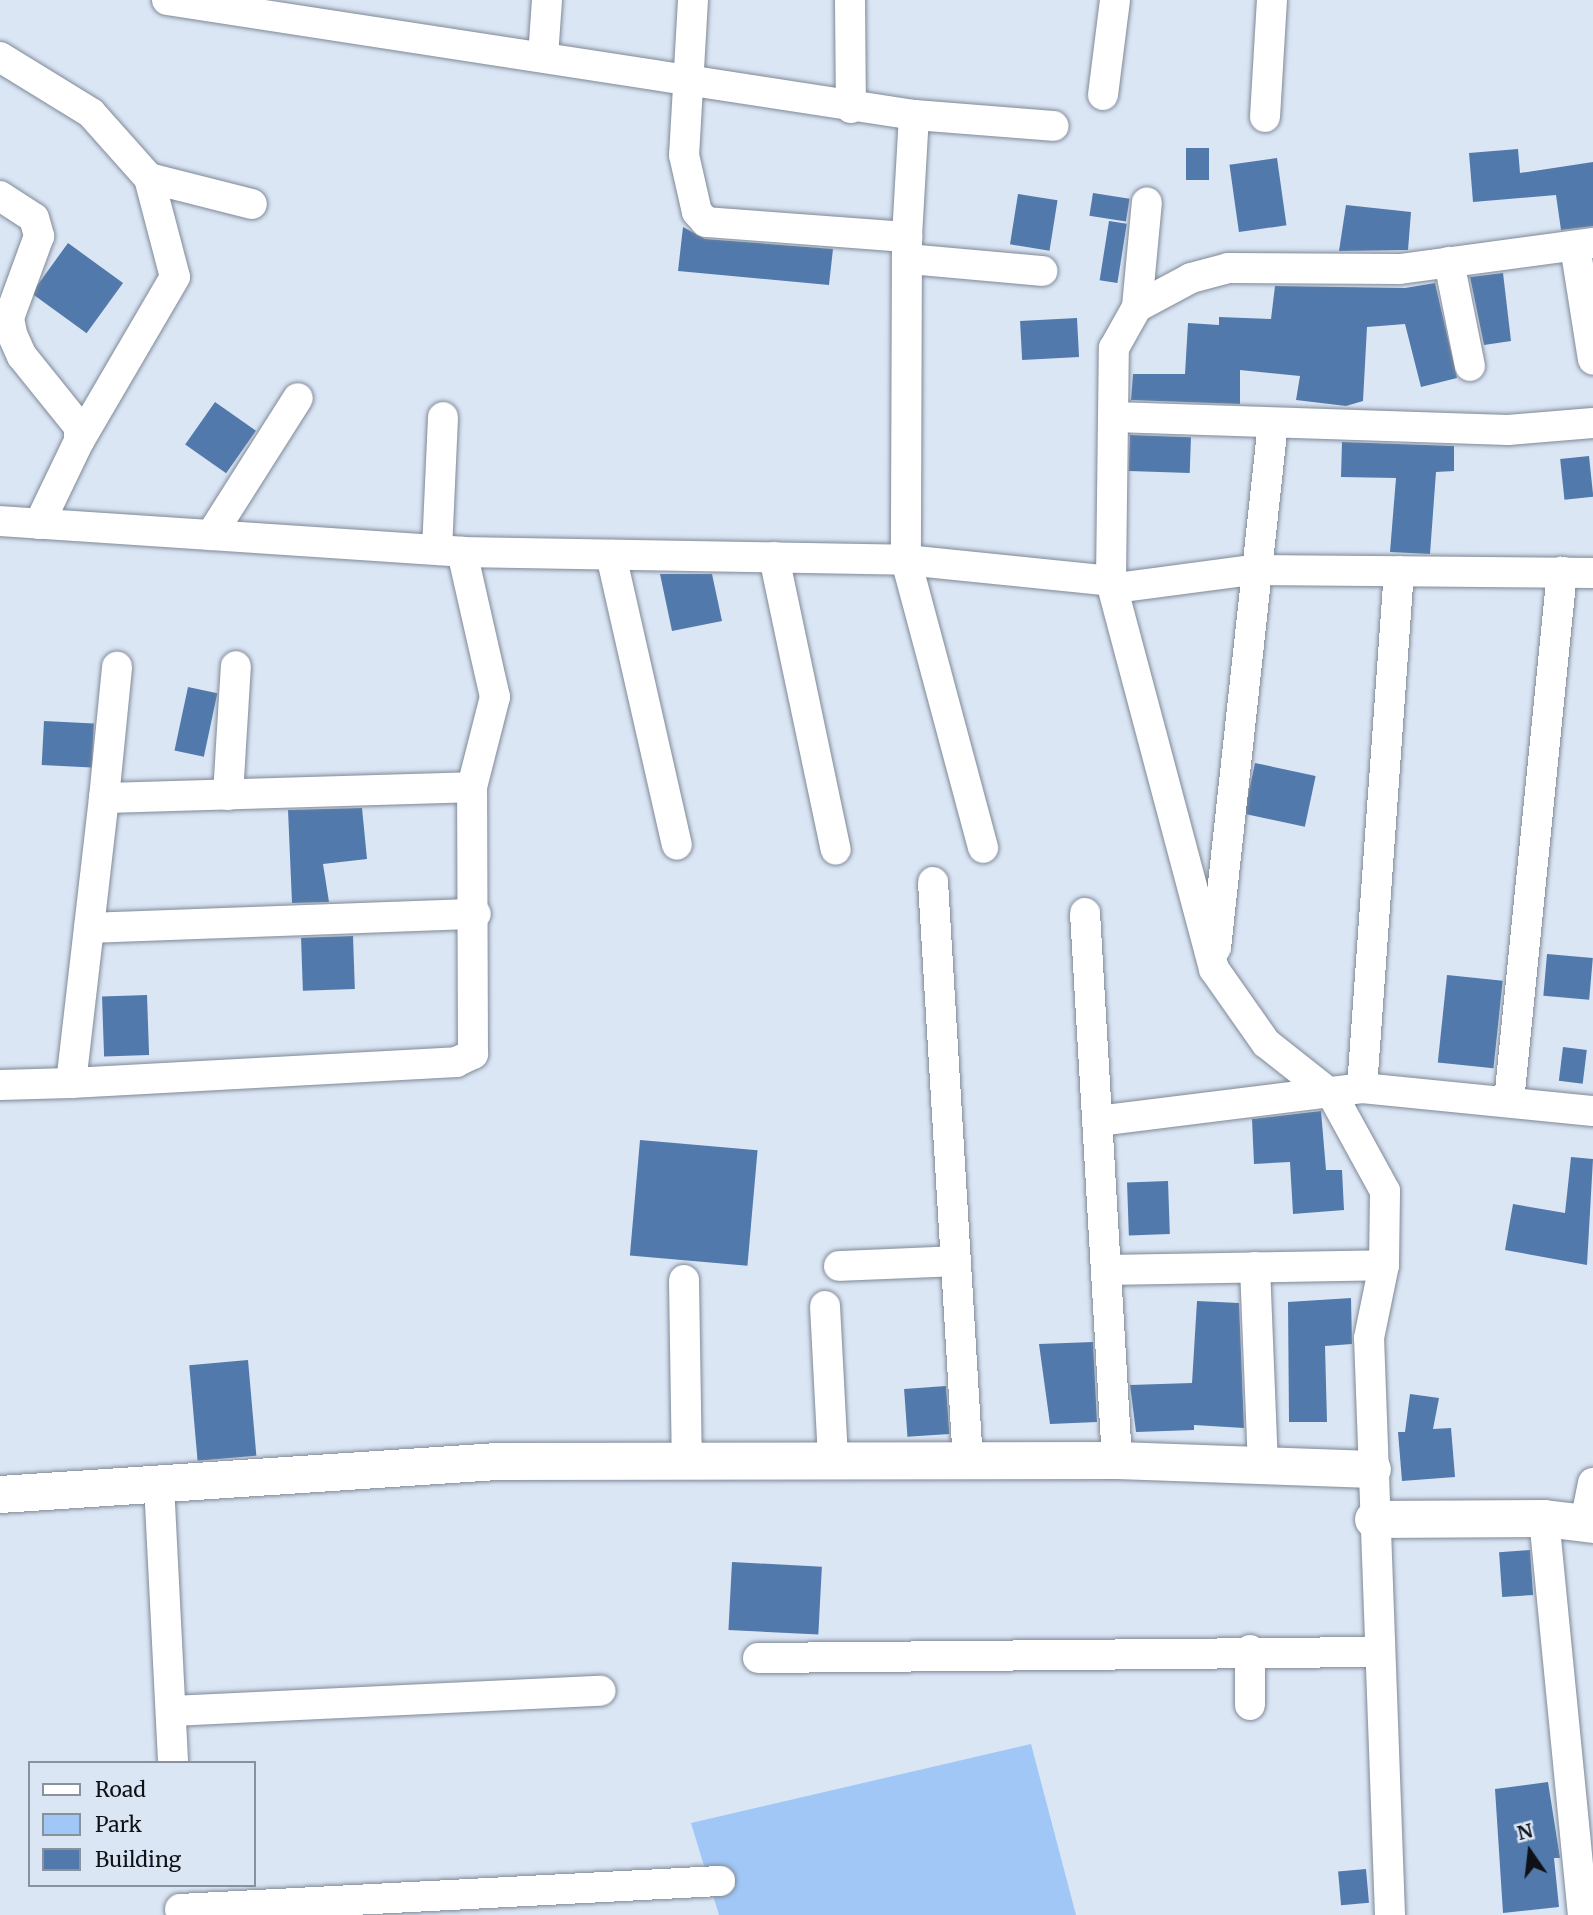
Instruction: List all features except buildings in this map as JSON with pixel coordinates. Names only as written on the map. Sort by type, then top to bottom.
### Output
[{"type":"street","points":[[167,0],[544,57],[851,108],[1054,126]]},
{"type":"street","points":[[544,57],[547,0]]},
{"type":"street","points":[[693,0],[692,82],[684,155],[690,192],[706,222],[908,248],[1041,271]]},
{"type":"street","points":[[850,0],[851,108]]},
{"type":"street","points":[[1103,94],[1115,0]]},
{"type":"street","points":[[1265,117],[1272,0]]},
{"type":"street","points":[[0,57],[91,113],[149,178],[175,277],[79,441],[39,524]]},
{"type":"street","points":[[914,115],[908,248],[906,560],[983,848]]},
{"type":"street","points":[[149,178],[252,204]]},
{"type":"street","points":[[0,196],[34,218],[39,236],[9,318],[9,347],[71,413],[79,441]]},
{"type":"street","points":[[1147,202],[1137,307],[1114,348],[1114,585],[1214,968],[1266,1043],[1333,1096],[1385,1191],[1384,1265],[1369,1338],[1376,1652],[1390,1915]]},
{"type":"street","points":[[1137,307],[1191,278],[1228,268],[1400,269],[1584,245],[1593,360]]},
{"type":"street","points":[[1449,262],[1470,366]]},
{"type":"street","points":[[211,535],[298,398]]},
{"type":"street","points":[[0,1085],[456,1062],[473,1054],[476,1040],[476,915],[472,787],[495,697],[450,551],[443,417]]},
{"type":"street","points":[[1114,417],[1508,430],[1593,423]]},
{"type":"street","points":[[1214,968],[1253,570],[1273,423]]},
{"type":"street","points":[[0,521],[450,551],[906,560],[1114,585],[1253,570],[1593,573]]},
{"type":"street","points":[[611,555],[677,845]]},
{"type":"street","points":[[774,557],[836,850]]},
{"type":"street","points":[[1362,1088],[1399,571]]},
{"type":"street","points":[[1509,1101],[1562,572]]},
{"type":"street","points":[[228,795],[236,666]]},
{"type":"street","points":[[71,1083],[117,667]]},
{"type":"street","points":[[104,799],[472,787]]},
{"type":"street","points":[[933,882],[968,1462]]},
{"type":"street","points":[[1085,913],[1117,1460]]},
{"type":"street","points":[[89,928],[476,915]]},
{"type":"street","points":[[1098,1121],[1333,1096],[1362,1088],[1593,1111]]},
{"type":"street","points":[[839,1266],[956,1261]]},
{"type":"street","points":[[1106,1270],[1384,1265]]},
{"type":"street","points":[[1255,1267],[1263,1462]]},
{"type":"street","points":[[684,1280],[687,1461]]},
{"type":"street","points":[[825,1306],[833,1461]]},
{"type":"street","points":[[0,1494],[497,1461],[1117,1460],[1263,1462],[1372,1469]]},
{"type":"street","points":[[1373,1518],[1544,1518],[1589,1524],[1593,1483]]},
{"type":"street","points":[[159,1484],[173,1761]]},
{"type":"street","points":[[1544,1518],[1583,1915]]},
{"type":"street","points":[[758,1658],[1250,1650],[1376,1652]]},
{"type":"street","points":[[1250,1650],[1250,1705]]},
{"type":"street","points":[[171,1711],[601,1692]]},
{"type":"street","points":[[180,1903],[720,1881]]},
{"type":"green space","points":[[1031,1744],[1076,1915],[719,1915],[691,1823]]}]
